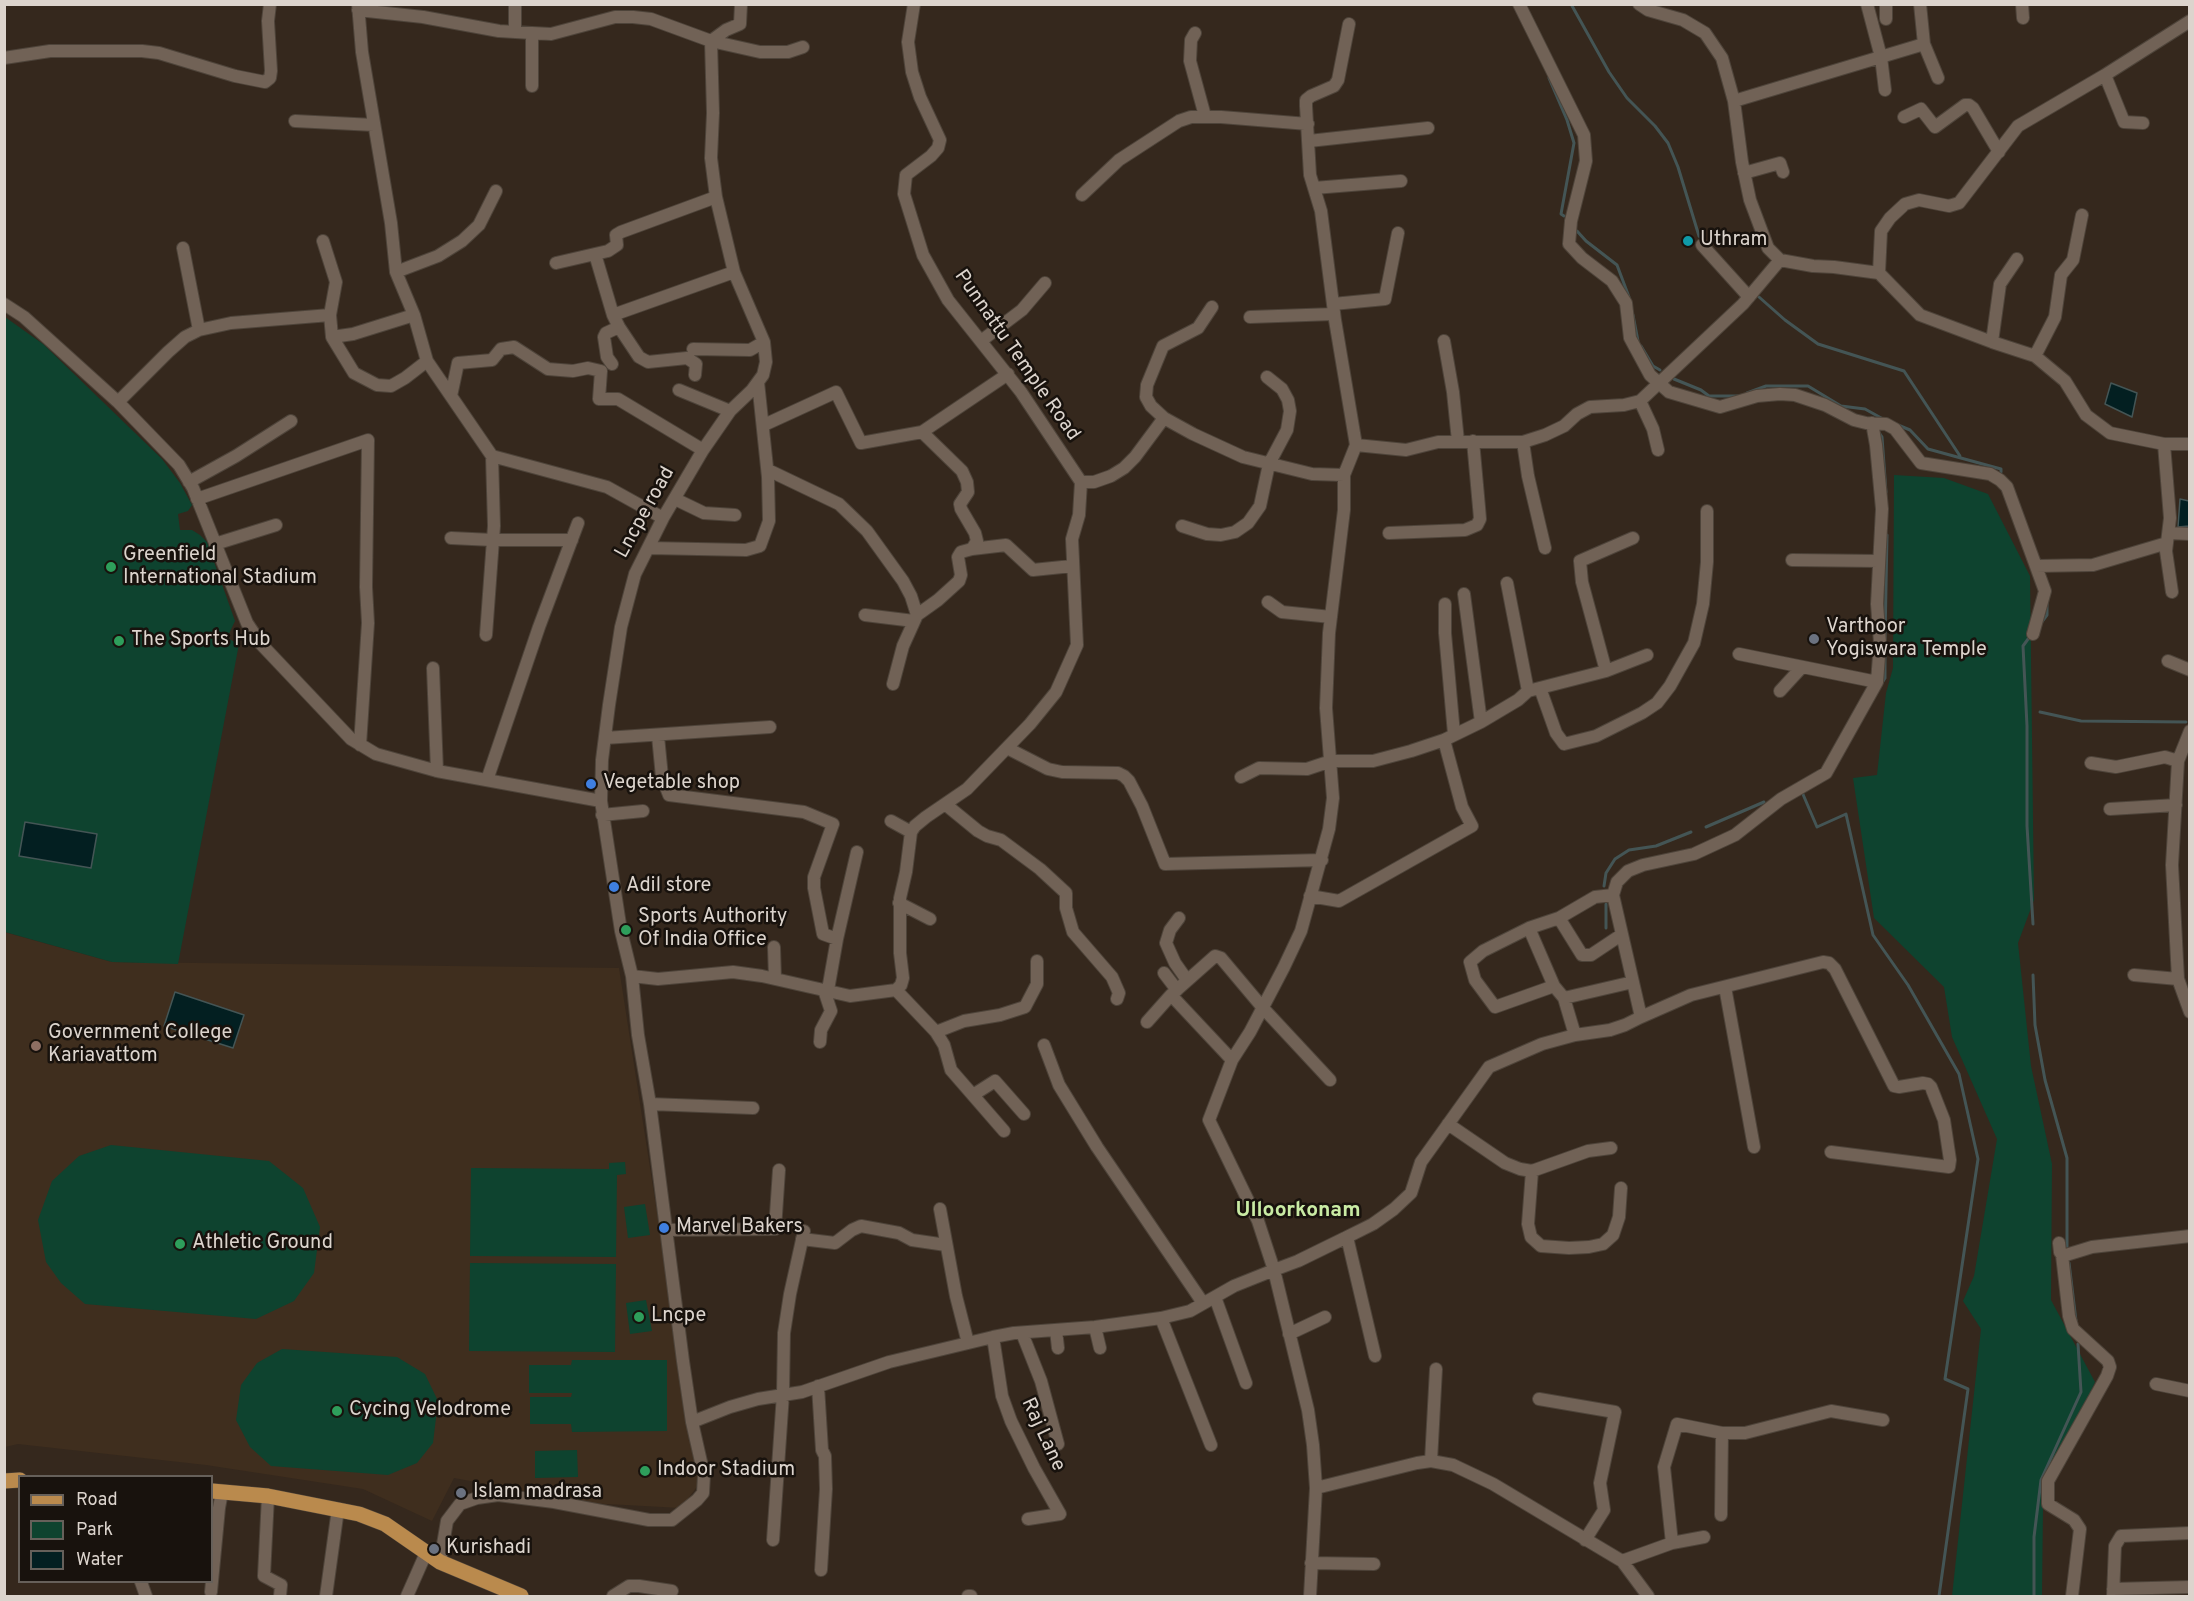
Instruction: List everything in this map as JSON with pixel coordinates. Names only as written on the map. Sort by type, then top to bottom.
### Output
[{"type":"main road","points":[[217,1492],[268,1496],[359,1514],[385,1524],[440,1562],[521,1596]]},
{"type":"street","points":[[4,58],[50,51],[142,51],[159,53],[235,76],[265,82],[270,78],[271,71],[270,4]]},
{"type":"street","points":[[515,4],[515,32]]},
{"type":"street","points":[[711,41],[726,30],[740,24],[741,4]]},
{"type":"street","name":"Punnattu Temple Road","points":[[914,4],[908,42],[915,85],[940,140],[938,148],[906,175],[904,183],[907,204],[923,255],[948,300],[1008,374],[1081,482]]},
{"type":"street","points":[[1519,4],[1584,135],[1586,161],[1570,221],[1569,244],[1582,258],[1612,281],[1626,303],[1630,338],[1650,375],[1669,392],[1720,407],[1757,396],[1795,395],[1825,405],[1854,420],[1886,424],[1895,429],[1921,463],[1990,474],[2000,480],[2007,487],[2045,591],[2033,634]]},
{"type":"street","points":[[1639,4],[1648,10],[1683,20],[1705,33],[1722,58],[1734,101],[1750,200],[1768,248],[1780,260],[1879,273],[1920,315],[2035,356],[2065,381],[2086,415],[2110,433],[2164,444],[2190,444]]},
{"type":"street","points":[[1867,4],[1881,57],[1885,90]]},
{"type":"street","points":[[1886,4],[1886,19]]},
{"type":"street","points":[[1920,4],[1924,44],[1938,78]]},
{"type":"street","points":[[2022,4],[2023,18]]},
{"type":"street","points":[[486,635],[493,540],[492,456],[427,361],[414,315],[396,272],[391,223],[362,52],[358,7],[499,32],[551,33],[615,17],[633,16],[651,19],[711,41],[760,52],[789,52],[803,47]]},
{"type":"street","points":[[1879,273],[1881,231],[1890,218],[1905,204],[1919,200],[1949,206],[1959,203],[2018,126],[2105,75],[2190,21]]},
{"type":"street","points":[[1310,1596],[1316,1488],[1308,1410],[1274,1270],[1258,1221],[1209,1120],[1232,1060],[1263,1008],[1301,931],[1329,829],[1332,798],[1326,708],[1331,617],[1342,522],[1344,475],[1356,446],[1333,309],[1321,211],[1310,175],[1306,100],[1334,86],[1338,80],[1349,24]]},
{"type":"street","points":[[532,33],[532,86]]},
{"type":"street","points":[[1196,33],[1191,40],[1190,61],[1205,116]]},
{"type":"street","name":"Lncpe road","points":[[440,1562],[447,1521],[460,1504],[477,1498],[498,1495],[554,1502],[649,1520],[672,1520],[703,1493],[704,1475],[692,1422],[668,1230],[638,1035],[632,976],[621,931],[601,801],[602,760],[621,627],[635,574],[663,518],[703,450],[730,411],[758,382],[763,375],[766,362],[764,342],[734,272],[716,197],[711,158],[713,114],[711,41]]},
{"type":"street","points":[[1734,101],[1924,44]]},
{"type":"street","points":[[2105,75],[2124,122],[2143,123]]},
{"type":"street","points":[[1904,117],[1920,109],[1935,127],[1965,105],[1969,105],[1999,152]]},
{"type":"street","points":[[1082,195],[1119,160],[1179,121],[1191,117],[1205,116],[1308,124]]},
{"type":"street","points":[[295,121],[374,125]]},
{"type":"street","points":[[1309,141],[1428,128]]},
{"type":"street","points":[[1744,173],[1780,163],[1783,172]]},
{"type":"street","points":[[1314,188],[1401,181]]},
{"type":"street","points":[[396,272],[438,256],[462,241],[479,225],[496,191]]},
{"type":"street","points":[[556,263],[614,249],[617,245],[616,234],[716,197]]},
{"type":"street","points":[[2035,356],[2055,317],[2061,275],[2073,260],[2082,215]]},
{"type":"street","points":[[1250,317],[1333,309],[1384,299],[1398,233]]},
{"type":"street","points":[[323,241],[336,282],[330,315],[332,337],[354,373],[377,385],[391,386],[427,361]]},
{"type":"street","points":[[1702,245],[1749,297]]},
{"type":"street","points":[[183,248],[199,330]]},
{"type":"street","points":[[595,254],[613,315],[639,357],[648,362],[687,358],[696,364],[695,375]]},
{"type":"street","points":[[1992,342],[2000,284],[2018,259]]},
{"type":"street","points":[[1356,446],[1406,450],[1437,442],[1523,442],[1564,426],[1577,414],[1590,408],[1640,401],[1749,297],[1780,260]]},
{"type":"street","points":[[613,315],[734,272]]},
{"type":"street","points":[[981,341],[1022,310],[1045,283]]},
{"type":"street","points":[[4,304],[24,317],[118,402],[179,465],[197,500],[247,623],[261,644],[351,739],[376,754],[437,771],[601,801]]},
{"type":"street","points":[[1212,307],[1198,328],[1163,346],[1147,385],[1146,397],[1151,406],[1164,418],[1193,434],[1244,457],[1312,474],[1344,475]]},
{"type":"street","points":[[118,402],[168,352],[199,330],[231,323],[330,315]]},
{"type":"street","points":[[332,337],[353,334],[414,315]]},
{"type":"street","points":[[612,364],[607,357],[604,337],[606,333],[619,327]]},
{"type":"street","points":[[1444,341],[1453,392],[1458,441]]},
{"type":"street","points":[[693,349],[750,350],[764,342]]},
{"type":"street","points":[[451,396],[458,363],[492,360],[501,349],[514,347],[548,369],[573,371],[588,368],[601,371],[599,399],[618,399],[703,450]]},
{"type":"street","points":[[764,425],[836,392],[861,443],[922,432],[1008,374]]},
{"type":"street","points":[[1182,526],[1207,534],[1221,535],[1235,532],[1248,523],[1260,506],[1269,464],[1287,430],[1290,411],[1288,400],[1282,389],[1267,377]]},
{"type":"street","points":[[650,548],[746,550],[760,546],[769,521],[768,470],[758,382]]},
{"type":"street","points":[[679,390],[730,411]]},
{"type":"street","points":[[1640,401],[1653,429],[1658,450]]},
{"type":"street","points":[[632,976],[658,979],[733,972],[850,996],[896,990],[901,985],[903,978],[899,903],[911,832],[915,826],[967,789],[1056,693],[1077,645],[1072,539],[1079,515],[1081,482],[1094,482],[1124,468],[1164,418]]},
{"type":"street","points":[[189,482],[236,456],[291,421]]},
{"type":"street","points":[[1641,1017],[1613,895],[1617,882],[1628,871],[1643,865],[1694,854],[1735,834],[1781,799],[1826,773],[1877,682],[1880,643],[1877,604],[1882,509],[1872,423]]},
{"type":"street","points":[[922,432],[962,471],[967,482],[968,492],[960,504],[975,533],[977,541],[972,549]]},
{"type":"street","points":[[197,500],[368,440],[366,587],[368,623],[360,745]]},
{"type":"street","points":[[1389,532],[1465,530],[1477,525],[1480,519],[1473,441]]},
{"type":"street","points":[[1523,442],[1528,476],[1545,548]]},
{"type":"street","points":[[2164,444],[2170,518],[2166,551],[2172,592]]},
{"type":"street","points":[[492,456],[608,486],[663,518]]},
{"type":"street","points":[[768,470],[838,504],[867,531],[903,581],[910,596],[915,618]]},
{"type":"street","points":[[675,499],[704,513],[735,515]]},
{"type":"street","points":[[1507,583],[1534,690],[1556,733],[1564,744],[1596,736],[1657,703],[1670,686],[1694,643],[1703,604],[1707,562],[1707,511]]},
{"type":"street","points":[[487,780],[535,637],[578,523]]},
{"type":"street","points":[[215,544],[276,525]]},
{"type":"street","points":[[2036,566],[2092,565],[2168,538],[2190,534]]},
{"type":"street","points":[[451,538],[572,540]]},
{"type":"street","points":[[1606,671],[1582,582],[1580,561],[1633,538]]},
{"type":"street","points":[[893,684],[903,646],[915,618],[959,581],[961,575],[958,556],[961,552],[1006,544],[1034,570],[1072,566]]},
{"type":"street","points":[[1792,560],[1879,561]]},
{"type":"street","points":[[1464,594],[1482,722]]},
{"type":"street","points":[[1268,602],[1282,612],[1331,617]]},
{"type":"street","points":[[1310,896],[1339,901],[1472,826],[1461,807],[1449,737],[1445,604]]},
{"type":"street","points":[[865,615],[915,618]]},
{"type":"street","points":[[1739,654],[1877,682]]},
{"type":"street","points":[[1241,777],[1259,768],[1307,770],[1331,761],[1373,761],[1449,737],[1482,722],[1534,690],[1606,671],[1647,655]]},
{"type":"street","points":[[2168,661],[2190,670]]},
{"type":"street","points":[[1780,691],[1802,667]]},
{"type":"street","points":[[433,668],[437,771]]},
{"type":"street","points":[[605,738],[770,727]]},
{"type":"street","points":[[2190,731],[2178,761],[2172,865],[2178,979],[2190,1012]]},
{"type":"street","points":[[658,736],[662,777],[669,795],[804,812],[833,824],[814,877],[814,888],[823,934],[837,939]]},
{"type":"street","points":[[1007,748],[1048,769],[1062,772],[1118,773],[1124,776],[1142,806],[1165,864],[1322,860]]},
{"type":"street","points":[[2091,763],[2116,767],[2165,757],[2178,761]]},
{"type":"street","points":[[945,804],[978,831],[1001,840],[1040,868],[1066,893],[1067,914],[1073,932],[1112,977],[1119,993],[1117,999]]},
{"type":"street","points":[[2110,809],[2176,805]]},
{"type":"street","points":[[602,815],[643,811]]},
{"type":"street","points":[[891,821],[911,832]]},
{"type":"street","points":[[820,1042],[821,1030],[831,1011],[826,990],[857,852]]},
{"type":"street","points":[[1554,986],[1512,1003],[1495,1007],[1475,980],[1470,962],[1472,958],[1529,928],[1559,918],[1595,897],[1613,895]]},
{"type":"street","points":[[899,903],[930,919]]},
{"type":"street","points":[[1179,918],[1170,930],[1166,943],[1174,963],[1187,980]]},
{"type":"street","points":[[1559,918],[1582,955],[1592,955],[1621,935]]},
{"type":"street","points":[[1529,928],[1554,986],[1564,998],[1575,1035]]},
{"type":"street","points":[[774,947],[775,980]]},
{"type":"street","points":[[1147,1022],[1174,992],[1215,956],[1221,958],[1263,1008],[1330,1080]]},
{"type":"street","points":[[936,1032],[964,1021],[1000,1016],[1025,1007],[1037,984],[1037,961]]},
{"type":"street","points":[[692,1422],[730,1407],[783,1394],[802,1392],[890,1362],[993,1337],[1095,1327],[1161,1318],[1190,1311],[1234,1286],[1298,1261],[1387,1214],[1411,1193],[1421,1162],[1489,1067],[1542,1044],[1625,1025],[1692,995],[1823,962],[1829,963],[1835,969],[1894,1086],[1923,1083],[1928,1084],[1931,1088],[1944,1120],[1950,1160],[1949,1167],[1831,1152]]},
{"type":"street","points":[[1164,973],[1174,992],[1232,1060]]},
{"type":"street","points":[[2134,975],[2178,979]]},
{"type":"street","points":[[1564,998],[1633,982]]},
{"type":"street","points":[[1725,987],[1754,1147]]},
{"type":"street","points":[[896,990],[936,1032],[946,1051],[951,1070],[1004,1131]]},
{"type":"street","points":[[1044,1045],[1059,1085],[1097,1147],[1203,1303]]},
{"type":"street","points":[[973,1095],[995,1081],[1024,1114]]},
{"type":"street","points":[[650,1104],[753,1108]]},
{"type":"street","points":[[1448,1124],[1505,1163],[1532,1171],[1588,1151],[1611,1148]]},
{"type":"street","points":[[668,1230],[775,1229],[779,1170]]},
{"type":"street","points":[[1532,1171],[1528,1224],[1531,1237],[1541,1246],[1569,1248],[1603,1244],[1613,1235],[1616,1226],[1621,1188]]},
{"type":"street","points":[[940,1209],[968,1343]]},
{"type":"street","points":[[773,1540],[783,1394],[784,1333],[803,1235],[835,1243],[861,1226],[899,1233],[912,1240],[946,1245]]},
{"type":"street","points":[[2072,1596],[2080,1529],[2074,1520],[2048,1504],[2048,1481],[2108,1376],[2110,1366],[2108,1361],[2073,1329],[2069,1316],[2060,1249],[2190,1236]]},
{"type":"street","points":[[1347,1237],[1375,1356]]},
{"type":"street","points":[[1215,1297],[1246,1383]]},
{"type":"street","points":[[1289,1334],[1325,1317]]},
{"type":"street","points":[[1161,1318],[1211,1445]]},
{"type":"street","points":[[1095,1327],[1100,1348]]},
{"type":"street","points":[[1056,1330],[1058,1348]]},
{"type":"street","points":[[1023,1333],[1041,1381],[1058,1444]]},
{"type":"street","name":"Raj Lane","points":[[993,1337],[1002,1396],[1011,1420],[1060,1514],[1028,1519]]},
{"type":"street","points":[[1431,1461],[1436,1369]]},
{"type":"street","points":[[2156,1384],[2190,1390]]},
{"type":"street","points":[[818,1386],[826,1489],[820,1570]]},
{"type":"street","points":[[1539,1399],[1615,1412],[1600,1483],[1604,1510],[1585,1540]]},
{"type":"street","points":[[1672,1543],[1664,1467],[1677,1424],[1722,1433],[1745,1433],[1831,1412],[1883,1420]]},
{"type":"street","points":[[1721,1515],[1722,1433]]},
{"type":"street","points":[[1316,1488],[1375,1472],[1431,1461],[1453,1465],[1493,1484],[1622,1562],[1648,1596]]},
{"type":"street","points":[[213,1571],[219,1508],[217,1492]]},
{"type":"street","points":[[268,1496],[264,1576],[281,1585],[280,1596]]},
{"type":"street","points":[[326,1596],[338,1509]]},
{"type":"street","points":[[2190,1533],[2121,1536],[2115,1546],[2113,1592],[2190,1587]]},
{"type":"street","points":[[1622,1562],[1672,1543],[1704,1538]]},
{"type":"street","points":[[407,1596],[426,1553]]},
{"type":"street","points":[[1311,1563],[1374,1564]]},
{"type":"street","points":[[211,1592],[212,1583]]},
{"type":"street","points":[[613,1596],[629,1586],[672,1591],[666,1596]]},
{"type":"shaded area","points":[[4,932],[112,962],[619,968],[699,1484],[681,1508],[588,1503],[454,1478],[432,1521],[363,1489],[206,1465],[18,1444],[5,1447]]},
{"type":"green space","name":"The Sports Hub","points":[[5,317],[43,344],[162,459],[180,483],[192,505],[188,511],[178,514],[180,530],[192,530],[207,542],[235,621],[227,638],[239,644],[178,964],[112,962],[5,932]]},
{"type":"green space","points":[[1894,475],[1944,478],[1988,494],[2030,576],[2034,900],[2018,943],[2031,1066],[2052,1164],[2051,1300],[2095,1382],[2043,1507],[2042,1596],[1952,1596],[1981,1329],[1963,1301],[1974,1276],[1997,1139],[1952,1037],[1944,987],[1874,918],[1853,778],[1877,775],[1886,693],[1893,668]]},
{"type":"green space","name":"Athletic Ground","points":[[111,1145],[269,1161],[303,1188],[320,1227],[314,1273],[294,1301],[256,1319],[85,1304],[61,1283],[46,1262],[38,1220],[52,1181],[79,1156]]},
{"type":"green space","points":[[625,1162],[626,1174],[617,1175],[616,1257],[470,1256],[471,1168],[609,1169],[609,1163]]},
{"type":"green space","points":[[645,1204],[650,1235],[628,1238],[624,1207]]},
{"type":"green space","points":[[470,1263],[616,1264],[615,1352],[469,1351]]},
{"type":"green space","name":"Lncpe","points":[[646,1300],[652,1331],[630,1334],[626,1303]]},
{"type":"green space","name":"Cycing Velodrome","points":[[282,1349],[397,1357],[425,1374],[438,1401],[433,1443],[417,1463],[388,1475],[271,1466],[250,1447],[236,1420],[241,1385],[257,1363]]},
{"type":"green space","points":[[572,1360],[667,1360],[667,1431],[572,1432],[571,1424],[530,1424],[530,1397],[571,1397],[572,1393],[529,1393],[529,1365],[571,1365]]},
{"type":"green space","points":[[577,1450],[578,1477],[535,1478],[535,1451]]},
{"type":"water","points":[[2111,383],[2137,393],[2132,417],[2105,404]]},
{"type":"water","points":[[2180,499],[2189,501],[2189,526],[2178,527]]},
{"type":"water","points":[[25,822],[97,834],[91,868],[19,856]]},
{"type":"water","points":[[175,992],[244,1015],[233,1048],[164,1026]]},
{"type":"waterway","points":[[1571,4],[1609,72],[1627,98],[1655,126],[1668,143],[1678,167],[1699,236],[1705,241]]},
{"type":"waterway","points":[[1549,78],[1574,143],[1561,214],[1564,216]]},
{"type":"waterway","points":[[1577,231],[1617,265],[1629,297]]},
{"type":"waterway","points":[[1759,297],[1818,344],[1904,371],[1960,456]]},
{"type":"waterway","points":[[1633,315],[1638,341]]},
{"type":"waterway","points":[[1641,346],[1653,366],[1660,370]]},
{"type":"waterway","points":[[1674,379],[1701,390],[1709,396],[1738,396]]},
{"type":"waterway","points":[[1747,393],[1766,386],[1808,386],[1841,406],[1865,409],[1883,419]]},
{"type":"waterway","points":[[1898,425],[1910,430],[1928,449],[2001,469],[2001,472]]},
{"type":"waterway","points":[[1878,431],[1882,437],[1886,492]]},
{"type":"waterway","points":[[1885,639],[1887,535]]},
{"type":"waterway","points":[[2041,623],[2047,615],[2047,602]]},
{"type":"waterway","points":[[2031,635],[2023,646],[2027,726],[2027,826],[2033,924]]},
{"type":"waterway","points":[[1882,683],[1885,678],[1885,649]]},
{"type":"waterway","points":[[2040,712],[2081,721],[2186,722]]},
{"type":"waterway","points":[[1802,792],[1817,827],[1846,814],[1873,935],[1908,985],[1959,1074],[1978,1159],[1945,1379],[1968,1389],[1939,1596]]},
{"type":"waterway","points":[[1706,827],[1764,802]]},
{"type":"waterway","points":[[1604,886],[1606,873],[1615,859],[1629,850],[1656,846],[1691,832]]},
{"type":"waterway","points":[[1606,904],[1606,928]]},
{"type":"waterway","points":[[2033,975],[2035,1025],[2045,1080],[2067,1158],[2067,1247]]},
{"type":"waterway","points":[[2069,1263],[2076,1321]]},
{"type":"waterway","points":[[2034,1596],[2034,1537],[2041,1480],[2081,1392],[2078,1344]]},
{"type":"place","name":"Uthram","points":[[1688,241]]},
{"type":"place","name":"Greenfield International Stadium","points":[[111,567]]},
{"type":"place","name":"Varthoor Yogiswara Temple","points":[[1814,639]]},
{"type":"place","name":"The Sports Hub","points":[[119,641]]},
{"type":"place","name":"Vegetable shop","points":[[591,784]]},
{"type":"place","name":"Adil store","points":[[614,887]]},
{"type":"place","name":"Sports Authority Of India Office","points":[[626,930]]},
{"type":"place","name":"Government College Kariavattom","points":[[36,1046]]},
{"type":"place","name":"Marvel Bakers","points":[[664,1228]]},
{"type":"place","name":"Athletic Ground","points":[[180,1244]]},
{"type":"place","name":"Lncpe","points":[[639,1317]]},
{"type":"place","name":"Cycing Velodrome","points":[[337,1411]]},
{"type":"place","name":"Indoor Stadium","points":[[645,1471]]},
{"type":"place","name":"Islam madrasa","points":[[461,1493]]},
{"type":"place","name":"Kurishadi","points":[[434,1549]]},
{"type":"district","name":"Ulloorkonam","points":[[1298,1212]]}]
